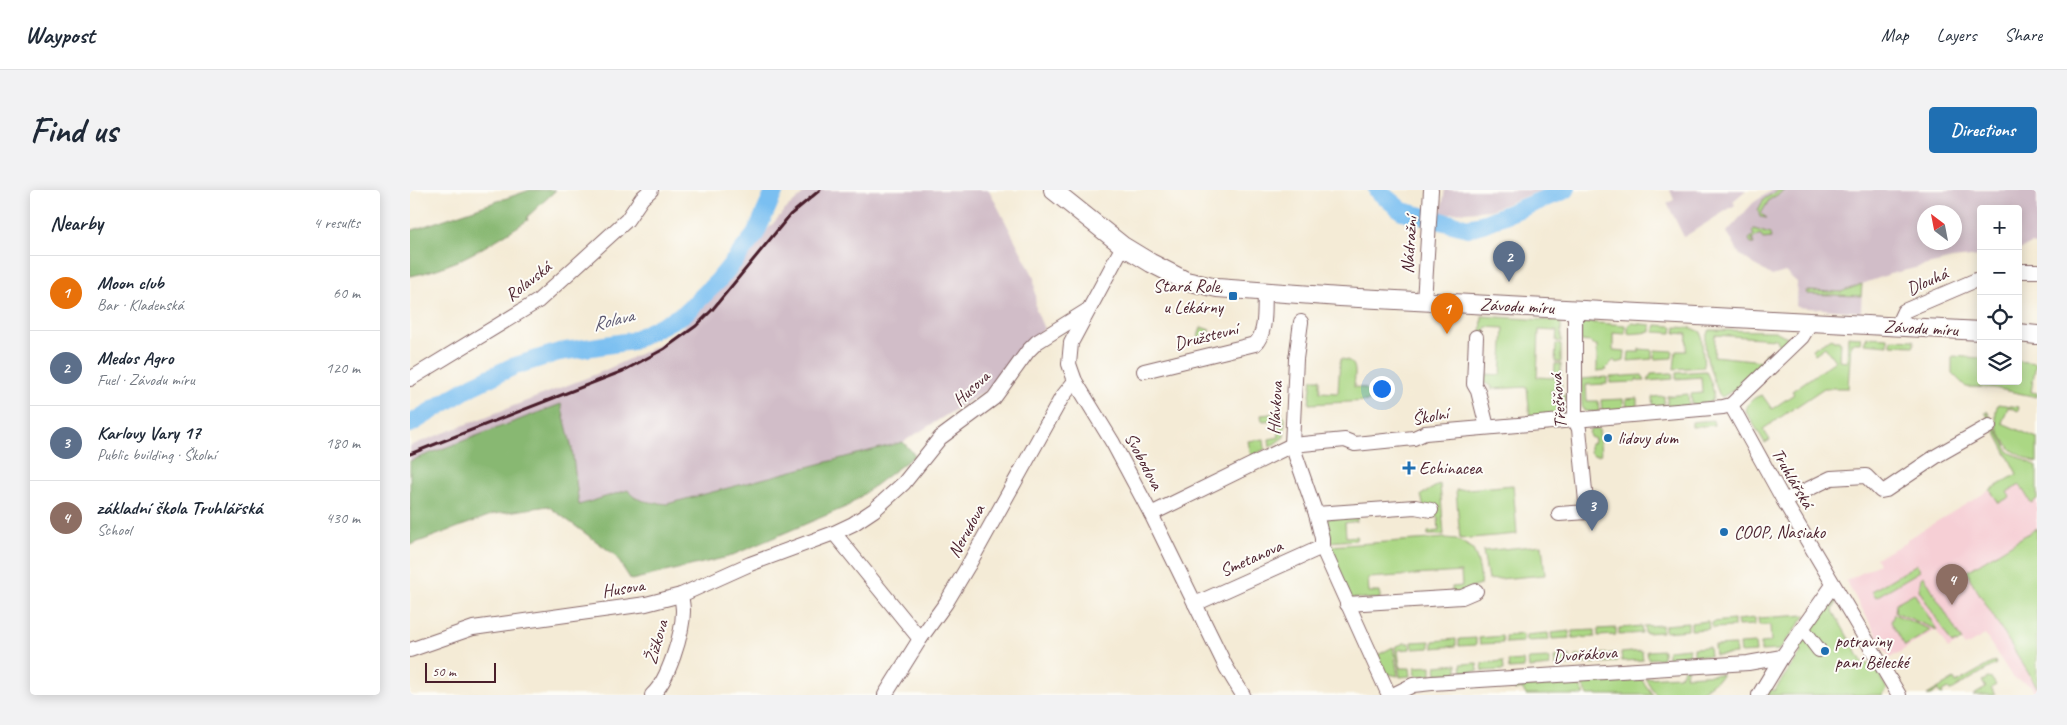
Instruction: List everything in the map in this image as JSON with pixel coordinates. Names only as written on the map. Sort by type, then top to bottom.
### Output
[{"type":"main road","name":"Závodu míru","points":[[1053,190],[1123,246],[1166,272],[1186,281],[1217,288],[1265,293],[1424,302],[1977,331]]},
{"type":"main road","points":[[2022,333],[2037,335]]},
{"type":"street","name":"Rolavská","points":[[410,378],[538,301],[627,220],[642,198],[651,190]]},
{"type":"street","name":"Nádražní","points":[[1424,302],[1431,190]]},
{"type":"street","name":"Svobodova","points":[[1123,246],[1088,310],[1070,350],[1069,364],[1075,381],[1113,444],[1196,604],[1226,667],[1243,695]]},
{"type":"street","points":[[2022,271],[2037,271]]},
{"type":"street","name":"Dlouhá","points":[[1897,326],[1904,311],[1977,280]]},
{"type":"street","name":"Družstevní","points":[[1144,371],[1255,344],[1260,339],[1262,332],[1265,293]]},
{"type":"street","name":"Třešňová","points":[[1559,514],[1587,512],[1579,429],[1575,420],[1575,309]]},
{"type":"street","name":"Husova","points":[[410,650],[473,628],[646,604],[681,596],[750,564],[854,524],[874,510],[904,483],[940,438],[994,398],[1037,342],[1088,310]]},
{"type":"street","name":"Hlávkova","points":[[1301,322],[1296,359],[1292,445],[1316,514],[1322,546],[1389,695]]},
{"type":"street","points":[[1731,405],[1802,337],[1811,322]]},
{"type":"street","points":[[1476,337],[1474,384],[1478,391],[1487,427]]},
{"type":"street","name":"Nerudova","points":[[885,695],[950,596],[1062,397],[1075,381]]},
{"type":"street","name":"Školní","points":[[1150,514],[1292,445],[1345,440],[1355,444],[1414,438],[1425,433],[1731,405]]},
{"type":"street","name":"Truhlářská","points":[[1731,405],[1784,501],[1898,695]]},
{"type":"street","points":[[1784,501],[1831,478],[1838,477],[1866,476],[1877,489],[1881,491],[1886,490],[1938,455],[1989,426]]},
{"type":"street","points":[[1316,514],[1415,507],[1431,510]]},
{"type":"street","points":[[834,533],[920,640]]},
{"type":"street","name":"Smetanova","points":[[1196,604],[1322,546]]},
{"type":"street","points":[[1758,695],[1782,657],[1834,585]]},
{"type":"street","points":[[1347,604],[1462,597],[1476,591]]},
{"type":"street","name":"Žižkova","points":[[652,695],[667,674],[681,627],[683,610],[681,596]]},
{"type":"street","points":[[1803,629],[1819,650]]},
{"type":"street","name":"Dvořákova","points":[[1393,695],[1413,686],[1433,689],[1748,662],[1782,657]]},
{"type":"shaded area","points":[[808,190],[989,190],[1034,277],[1036,310],[1044,329],[1022,347],[990,388],[903,442],[667,504],[641,500],[630,494],[627,490],[579,505],[576,491],[515,421],[410,461],[410,446],[599,373],[661,344],[706,305],[769,228],[785,210]]},
{"type":"shaded area","points":[[1445,190],[1541,190],[1490,210],[1441,214]]},
{"type":"shaded area","points":[[1670,190],[1746,190],[1733,201],[1735,205],[1684,237],[1667,203],[1674,200]]},
{"type":"shaded area","points":[[1772,190],[2037,190],[2037,245],[2031,244],[2022,249],[2022,205],[1977,205],[1977,256],[1952,259],[1890,274],[1862,284],[1861,312],[1796,307],[1797,282],[1785,272],[1772,276],[1740,255],[1727,232],[1753,203]]},
{"type":"shaded area","points":[[2020,484],[2031,502],[2037,499],[2037,695],[2035,695],[2031,685],[2013,678],[1985,635],[1965,646],[1961,641],[1948,649],[1936,630],[1890,658],[1846,581],[1879,564],[1876,558],[1907,542],[1907,539],[1990,490],[1999,503],[2010,497],[2007,492]]},
{"type":"green space","points":[[530,190],[556,190],[527,217],[528,220],[486,246],[441,268],[410,276],[410,231]]},
{"type":"green space","points":[[1779,190],[1785,190],[1769,200],[1761,214],[1767,218],[1760,217],[1758,210],[1764,199]]},
{"type":"green space","points":[[1754,229],[1770,234],[1771,238],[1763,239],[1760,234],[1752,239],[1754,244],[1751,244],[1749,239],[1754,235],[1752,232]]},
{"type":"green space","points":[[1862,284],[1861,296],[1807,294],[1806,291],[1841,292]]},
{"type":"green space","points":[[1482,316],[1561,321],[1561,342],[1556,341],[1557,331],[1539,330],[1537,377],[1554,378],[1555,364],[1561,364],[1561,393],[1551,390],[1551,395],[1565,395],[1566,408],[1564,414],[1530,419],[1527,387],[1491,389],[1492,386],[1484,383],[1481,387],[1480,360],[1484,361],[1484,374],[1501,375],[1504,328],[1486,327],[1485,338],[1481,337]]},
{"type":"green space","points":[[1584,322],[1625,325],[1625,334],[1613,333],[1613,350],[1625,351],[1624,361],[1616,363],[1614,360],[1606,368],[1607,370],[1597,371],[1597,345],[1581,341],[1581,326]]},
{"type":"green space","points":[[1631,323],[1651,325],[1651,332],[1628,334],[1628,325]]},
{"type":"green space","points":[[1656,325],[1673,327],[1672,333],[1654,332]]},
{"type":"green space","points":[[1201,327],[1210,330],[1208,339],[1198,337]]},
{"type":"green space","points":[[1676,327],[1692,328],[1701,332],[1704,367],[1674,369],[1676,351],[1686,351],[1687,334],[1675,333]]},
{"type":"green space","points":[[1710,330],[1775,331],[1791,339],[1783,346],[1776,339],[1715,335],[1714,356],[1763,361],[1765,353],[1776,354],[1742,385],[1722,397],[1714,380],[1706,352],[1706,336]]},
{"type":"green space","points":[[1848,336],[1860,337],[1861,343],[1851,343],[1848,388],[1824,388],[1763,429],[1770,440],[1765,443],[1746,412],[1749,403],[1762,395],[1772,409],[1794,394],[1792,391],[1835,361],[1825,347],[1815,354],[1812,349],[1831,338],[1833,341],[1840,341],[1839,361],[1847,362]]},
{"type":"green space","points":[[1867,337],[1888,338],[1888,345],[1864,343]]},
{"type":"green space","points":[[1891,340],[1914,340],[1914,346],[1891,345]]},
{"type":"green space","points":[[1556,344],[1561,345],[1561,362],[1555,362]]},
{"type":"green space","points":[[1639,349],[1652,350],[1652,359],[1628,361],[1629,352],[1639,352]]},
{"type":"green space","points":[[1655,350],[1673,351],[1672,358],[1654,359]]},
{"type":"green space","points":[[1952,356],[1977,358],[1977,385],[2022,385],[2022,361],[2036,363],[2031,392],[2037,393],[2037,397],[1994,388],[1966,387],[1952,373]]},
{"type":"green space","points":[[1340,359],[1353,364],[1355,372],[1354,387],[1365,388],[1369,392],[1369,401],[1309,404],[1312,379],[1320,379],[1320,392],[1338,393]]},
{"type":"green space","points":[[1706,371],[1712,387],[1713,398],[1711,402],[1692,405],[1691,394],[1702,393],[1701,377],[1676,379],[1676,373]]},
{"type":"green space","points":[[1672,373],[1673,379],[1648,381],[1651,374]]},
{"type":"green space","points":[[1642,375],[1645,381],[1639,381],[1637,378],[1636,382],[1610,383],[1610,377]]},
{"type":"green space","points":[[1607,377],[1607,384],[1586,385],[1587,401],[1598,401],[1599,412],[1584,411],[1582,406],[1581,379]]},
{"type":"green space","points":[[1688,394],[1689,405],[1667,407],[1667,396]]},
{"type":"green space","points":[[1664,396],[1664,407],[1653,408],[1652,397]]},
{"type":"green space","points":[[1637,398],[1637,409],[1627,410],[1626,399]]},
{"type":"green space","points":[[1623,399],[1624,410],[1602,412],[1601,400]]},
{"type":"green space","points":[[561,404],[572,449],[579,505],[628,490],[640,500],[667,504],[903,442],[915,455],[848,506],[728,557],[631,580],[615,555],[548,506],[494,514],[410,545],[410,461]]},
{"type":"green space","points":[[1998,404],[2019,407],[2018,411],[2008,407],[2002,423],[2037,438],[2037,463],[2015,452],[2005,443],[1996,420]]},
{"type":"green space","points":[[1987,411],[2009,452],[2037,466],[2037,499],[2031,503],[2020,485],[2007,492],[2010,497],[1999,503],[1990,490],[2017,474],[1985,412]]},
{"type":"green space","points":[[1280,413],[1285,417],[1284,437],[1270,447],[1269,439],[1279,437],[1277,420],[1262,421],[1261,415]]},
{"type":"green space","points":[[1713,420],[1714,425],[1692,427],[1692,422]]},
{"type":"green space","points":[[1591,429],[1599,429],[1601,455],[1593,455],[1590,452],[1590,445],[1595,439],[1590,437]]},
{"type":"green space","points":[[1264,439],[1265,449],[1251,456],[1248,441]]},
{"type":"green space","points":[[1440,484],[1444,535],[1428,535],[1428,532],[1439,531],[1438,517],[1426,517],[1421,495]]},
{"type":"green space","points":[[1513,485],[1517,534],[1460,539],[1456,490]]},
{"type":"green space","points":[[1357,514],[1357,521],[1345,523],[1346,537],[1357,536],[1356,540],[1327,542],[1325,522],[1327,519]]},
{"type":"green space","points":[[2037,528],[2037,687],[1966,572]]},
{"type":"green space","points":[[1445,538],[1456,539],[1472,548],[1479,566],[1480,585],[1452,594],[1452,587],[1462,586],[1461,572],[1368,578],[1369,592],[1380,592],[1380,599],[1350,598],[1328,546]]},
{"type":"green space","points":[[1542,545],[1545,575],[1488,580],[1483,551]]},
{"type":"green space","points":[[1917,564],[1920,571],[1876,597],[1872,591]]},
{"type":"green space","points":[[1924,576],[1962,641],[1952,644],[1919,590],[1921,578]]},
{"type":"green space","points":[[1914,593],[1937,630],[1895,612],[1896,603]]},
{"type":"green space","points":[[1831,597],[1836,602],[1833,611],[1864,665],[1869,663],[1875,665],[1887,689],[1882,695],[1764,695],[1767,687],[1774,691],[1802,651],[1795,646]]},
{"type":"green space","points":[[1894,614],[1931,630],[1905,646],[1891,622]]},
{"type":"green space","points":[[1806,615],[1779,650],[1761,651],[1761,643],[1771,642],[1770,625],[1759,625],[1758,618]]},
{"type":"green space","points":[[1755,618],[1755,625],[1738,626],[1737,620]]},
{"type":"green space","points":[[1734,620],[1734,627],[1712,628],[1712,622]]},
{"type":"green space","points":[[1708,621],[1709,629],[1691,630],[1691,623]]},
{"type":"green space","points":[[1688,623],[1688,630],[1665,632],[1665,625]]},
{"type":"green space","points":[[1662,625],[1662,632],[1645,633],[1644,626]]},
{"type":"green space","points":[[1641,626],[1642,633],[1619,635],[1619,628]]},
{"type":"green space","points":[[1616,628],[1616,635],[1598,636],[1598,629]]},
{"type":"green space","points":[[1595,630],[1595,637],[1573,638],[1572,631]]},
{"type":"green space","points":[[1569,631],[1570,638],[1552,639],[1551,633]]},
{"type":"green space","points":[[1548,633],[1549,640],[1526,641],[1526,635]]},
{"type":"green space","points":[[1523,634],[1523,642],[1506,643],[1505,636]]},
{"type":"green space","points":[[1502,636],[1503,643],[1480,644],[1479,638]]},
{"type":"green space","points":[[1476,638],[1476,645],[1459,646],[1459,639]]},
{"type":"green space","points":[[1456,639],[1456,646],[1433,648],[1433,641]]},
{"type":"green space","points":[[1430,641],[1430,648],[1413,649],[1412,642]]},
{"type":"green space","points":[[1404,643],[1410,643],[1410,649],[1398,650],[1400,668],[1410,668],[1411,676],[1400,677],[1395,647]]},
{"type":"green space","points":[[1755,643],[1756,652],[1741,653],[1740,644]]},
{"type":"green space","points":[[1735,645],[1736,654],[1715,655],[1714,646]]},
{"type":"green space","points":[[1393,647],[1398,676],[1383,673],[1374,657]]},
{"type":"green space","points":[[1709,647],[1710,656],[1694,656],[1694,648]]},
{"type":"green space","points":[[1689,648],[1690,657],[1668,658],[1668,650]]},
{"type":"green space","points":[[1663,650],[1663,658],[1648,659],[1647,651]]},
{"type":"green space","points":[[1642,651],[1643,660],[1622,661],[1621,653]]},
{"type":"green space","points":[[1616,653],[1617,662],[1601,663],[1601,654]]},
{"type":"green space","points":[[1596,655],[1597,663],[1575,664],[1575,656]]},
{"type":"green space","points":[[1570,656],[1571,665],[1555,666],[1554,657]]},
{"type":"green space","points":[[1549,658],[1550,666],[1529,668],[1528,659]]},
{"type":"green space","points":[[1523,660],[1524,668],[1509,669],[1508,661]]},
{"type":"green space","points":[[1503,661],[1504,670],[1483,671],[1482,663]]},
{"type":"green space","points":[[1995,661],[1996,664],[1950,691],[1948,689],[1942,692],[1943,695],[1938,690],[1931,695],[1927,695],[1954,679],[1956,683]]},
{"type":"green space","points":[[1477,663],[1478,671],[1462,672],[1461,664]]},
{"type":"green space","points":[[1457,664],[1457,673],[1437,674],[1436,666]]},
{"type":"green space","points":[[1431,666],[1431,675],[1416,676],[1415,667]]},
{"type":"green space","points":[[1684,668],[1688,668],[1685,676],[1722,674],[1722,676],[1697,695],[1656,695],[1645,678],[1680,676]]},
{"type":"green space","points":[[1574,676],[1585,695],[1526,695],[1522,688],[1515,691],[1513,685],[1523,679],[1521,687],[1568,684],[1571,677]]},
{"type":"green space","points":[[1988,678],[1992,679],[1996,685],[1991,688],[1995,695],[1973,695],[1986,688],[1982,681]]},
{"type":"green space","points":[[1641,679],[1653,695],[1588,695],[1581,683]]},
{"type":"waterway","name":"Rolava","points":[[410,424],[472,386],[512,367],[559,352],[632,341],[684,314],[718,281],[755,235],[775,190]]},
{"type":"waterway","name":"Rolava","points":[[1377,190],[1402,211],[1468,228],[1566,190]]},
{"type":"railway","points":[[410,454],[623,371],[664,349],[696,326],[712,310],[790,215],[820,190]]},
{"type":"place","name":"Medos Agro","points":[[1509,282]]},
{"type":"place","name":"Stará Role, u Lékárny","points":[[1233,296]]},
{"type":"place","name":"Moon club","points":[[1447,334]]},
{"type":"place","name":"lidovy dum","points":[[1608,438]]},
{"type":"place","name":"Echinacea","points":[[1409,468]]},
{"type":"place","name":"Karlovy Vary 17","points":[[1592,531]]},
{"type":"place","name":"COOP, Nasiako","points":[[1724,532]]},
{"type":"place","name":"základní škola Truhlářská","points":[[1952,605]]},
{"type":"place","name":"potraviny paní Bělecké","points":[[1825,651]]}]
